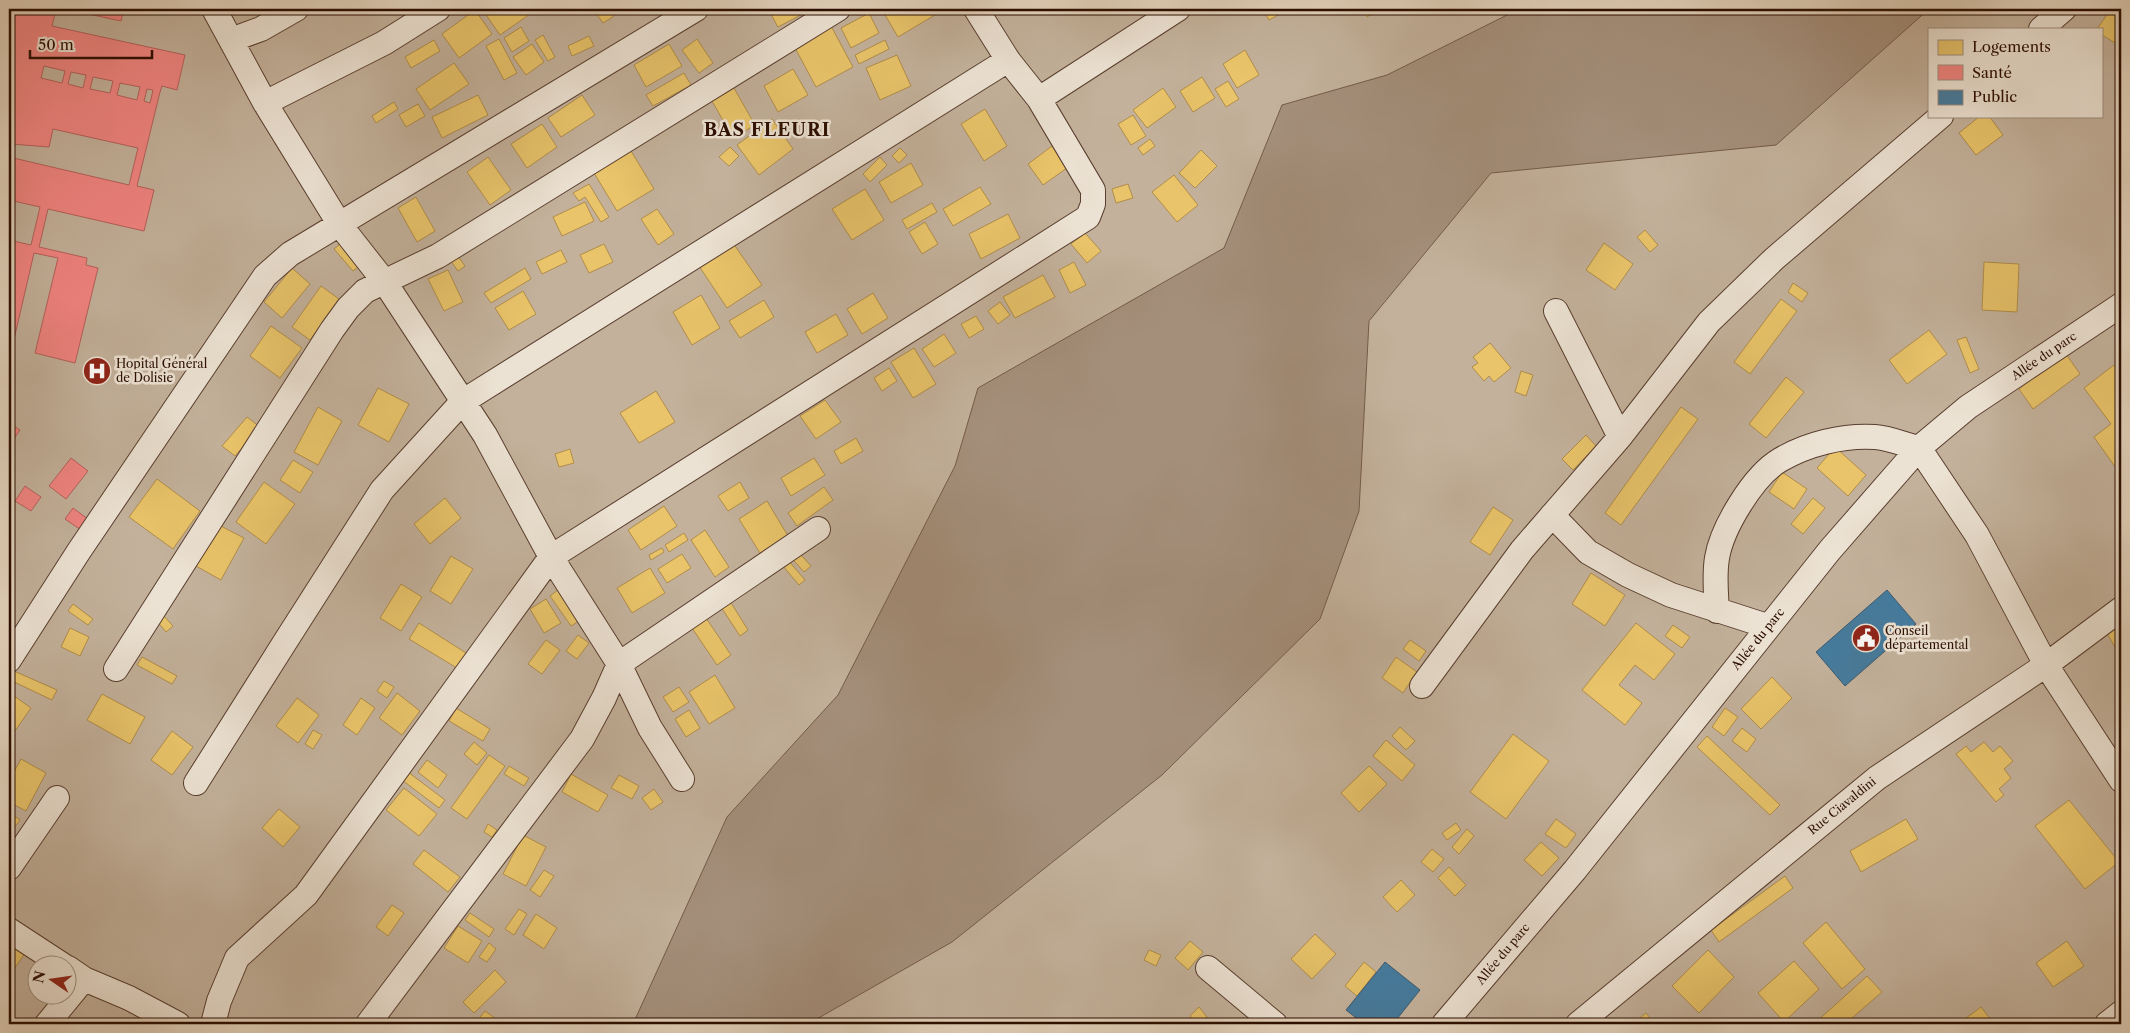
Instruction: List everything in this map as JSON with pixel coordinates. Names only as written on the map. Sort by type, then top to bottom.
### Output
[{"type":"street","points":[[214,9],[265,102],[340,225],[384,281],[484,435],[551,557],[619,664],[650,728],[682,779]]},
{"type":"street","points":[[230,40],[261,29],[296,9]]},
{"type":"street","points":[[265,102],[384,43],[438,9]]},
{"type":"street","points":[[9,660],[79,551],[265,276],[290,254],[696,9]]},
{"type":"street","points":[[116,669],[332,330],[348,308],[365,291],[438,256],[838,9]]},
{"type":"street","points":[[213,1024],[219,1001],[237,958],[306,895],[551,557],[1088,217],[1093,204],[1093,190],[1039,99],[1008,60],[976,9]]},
{"type":"street","points":[[1039,99],[1178,9]]},
{"type":"street","points":[[2042,28],[2064,9]]},
{"type":"street","points":[[196,783],[382,490],[462,402],[1008,60]]},
{"type":"street","points":[[1422,686],[1522,550],[1620,437],[1709,322],[1774,259],[1939,118]]},
{"type":"street","name":"Allée du parc","points":[[1444,1024],[1575,870],[1767,626],[1830,550],[1920,448],[1968,407],[2121,305]]},
{"type":"street","points":[[1556,310],[1620,437]]},
{"type":"street","points":[[1717,611],[1715,575],[1717,556],[1726,528],[1741,502],[1758,480],[1778,461],[1804,448],[1846,438],[1876,437],[1920,448],[1977,535],[2046,665],[2121,780]]},
{"type":"street","points":[[1552,515],[1588,552],[1628,575],[1672,595],[1767,626]]},
{"type":"street","points":[[368,1024],[582,738],[604,698],[619,664],[818,529]]},
{"type":"street","name":"Rue Ciavaldini","points":[[1578,1024],[1877,778],[2046,665],[2121,609]]},
{"type":"street","points":[[9,868],[57,798]]},
{"type":"street","points":[[9,930],[49,956]]},
{"type":"street","points":[[1208,968],[1275,1024]]},
{"type":"street","points":[[78,974],[178,1024]]},
{"type":"street","points":[[47,1024],[57,1006]]},
{"type":"street","points":[[2108,1024],[2121,1013]]},
{"type":"shaded area","points":[[9,9],[2121,9],[2121,1024],[9,1024]]},
{"type":"shaded area","points":[[1519,9],[1929,9],[1776,145],[1491,173],[1369,321],[1359,511],[1320,619],[1162,775],[952,942],[808,1024],[633,1024],[727,817],[838,695],[955,466],[978,388],[1224,248],[1282,105],[1387,75]]},
{"type":"building: Logements","points":[[482,9],[531,9],[533,12],[500,35]]},
{"type":"building: Logements","points":[[593,9],[610,9],[614,16],[603,23]]},
{"type":"building: Logements","points":[[768,9],[812,9],[778,27]]},
{"type":"building: Logements","points":[[891,9],[945,9],[898,37],[884,13]]},
{"type":"building: Logements","points":[[1289,9],[1269,20],[1263,10]]},
{"type":"building: Logements","points":[[1362,9],[1380,9],[1367,17]]},
{"type":"building: Logements","points":[[2111,9],[2121,9],[2121,35],[2115,43],[2102,35],[2102,28],[2098,28]]},
{"type":"building: Logements","points":[[475,10],[492,34],[459,58],[442,34]]},
{"type":"building: Logements","points":[[869,13],[879,33],[851,48],[841,28]]},
{"type":"building: Logements","points":[[831,26],[853,67],[816,87],[794,46]]},
{"type":"building: Logements","points":[[521,27],[529,41],[512,52],[504,38]]},
{"type":"building: Logements","points":[[543,35],[555,57],[548,61],[535,40]]},
{"type":"building: Logements","points":[[589,36],[594,46],[572,56],[568,46]]},
{"type":"building: Logements","points":[[499,39],[517,73],[504,80],[486,46]]},
{"type":"building: Logements","points":[[697,39],[713,63],[699,73],[682,50]]},
{"type":"building: Logements","points":[[434,40],[440,51],[411,68],[405,57]]},
{"type":"building: Logements","points":[[885,40],[889,49],[859,64],[855,55]]},
{"type":"building: Logements","points":[[532,44],[544,62],[526,75],[513,57]]},
{"type":"building: Logements","points":[[669,44],[682,66],[646,87],[634,65]]},
{"type":"building: Logements","points":[[1245,50],[1259,75],[1237,88],[1223,64]]},
{"type":"building: Logements","points":[[897,55],[911,86],[880,100],[866,68]]},
{"type":"building: Logements","points":[[454,63],[469,84],[430,110],[416,89]]},
{"type":"building: Logements","points":[[793,69],[808,95],[778,112],[764,86]]},
{"type":"building: Logements","points":[[684,73],[691,85],[653,106],[646,95]]},
{"type":"building: Logements","points":[[1202,77],[1215,98],[1193,112],[1180,91]]},
{"type":"building: Logements","points":[[1228,81],[1239,99],[1226,107],[1215,89]]},
{"type":"building: Logements","points":[[734,88],[755,125],[733,138],[712,101]]},
{"type":"building: Logements","points":[[1163,88],[1176,107],[1147,128],[1133,110]]},
{"type":"building: Logements","points":[[478,95],[488,115],[442,138],[432,117]]},
{"type":"building: Logements","points":[[582,95],[595,115],[561,137],[548,118]]},
{"type":"building: Logements","points":[[394,102],[398,109],[376,123],[372,116]]},
{"type":"building: Logements","points":[[418,104],[425,116],[406,127],[399,115]]},
{"type":"building: Logements","points":[[985,109],[1007,146],[984,161],[961,124]]},
{"type":"building: Logements","points":[[1133,115],[1146,136],[1131,145],[1118,124]]},
{"type":"building: Logements","points":[[1978,118],[1990,118],[2003,135],[1976,155],[1959,133]]},
{"type":"building: Logements","points":[[772,119],[793,149],[759,175],[737,145]]},
{"type":"building: Logements","points":[[542,124],[557,147],[527,168],[511,144]]},
{"type":"building: Logements","points":[[1150,139],[1155,146],[1143,155],[1138,148]]},
{"type":"building: Logements","points":[[1052,146],[1067,168],[1043,185],[1028,164]]},
{"type":"building: Logements","points":[[730,147],[739,156],[729,166],[719,157]]},
{"type":"building: Logements","points":[[900,148],[907,155],[899,163],[892,156]]},
{"type":"building: Logements","points":[[1201,150],[1217,166],[1195,188],[1179,173]]},
{"type":"building: Logements","points":[[631,151],[654,189],[617,211],[594,173]]},
{"type":"building: Logements","points":[[488,157],[511,190],[490,205],[467,172]]},
{"type":"building: Logements","points":[[880,157],[887,165],[870,182],[863,174]]},
{"type":"building: Logements","points":[[911,163],[923,185],[891,203],[879,182]]},
{"type":"building: Logements","points":[[1174,175],[1198,205],[1177,222],[1152,192]]},
{"type":"building: Logements","points":[[589,184],[609,217],[601,222],[585,197],[579,201],[573,193]]},
{"type":"building: Logements","points":[[1128,184],[1133,198],[1116,203],[1112,189]]},
{"type":"building: Logements","points":[[980,187],[991,204],[953,226],[943,209]]},
{"type":"building: Logements","points":[[865,189],[884,220],[852,240],[832,209]]},
{"type":"building: Logements","points":[[416,197],[435,231],[417,242],[398,208]]},
{"type":"building: Logements","points":[[585,202],[594,221],[562,236],[553,217]]},
{"type":"building: Logements","points":[[932,203],[937,212],[907,229],[902,220]]},
{"type":"building: Logements","points":[[657,209],[674,234],[658,245],[641,219]]},
{"type":"building: Logements","points":[[1008,214],[1020,238],[981,259],[969,234]]},
{"type":"building: Logements","points":[[925,222],[938,244],[922,254],[909,232]]},
{"type":"building: Logements","points":[[1645,230],[1658,245],[1650,252],[1637,237]]},
{"type":"building: Logements","points":[[1085,233],[1101,251],[1087,263],[1071,244]]},
{"type":"building: Logements","points":[[345,240],[364,262],[353,271],[334,249]]},
{"type":"building: Logements","points":[[733,243],[762,285],[727,308],[699,266]]},
{"type":"building: Logements","points":[[1604,243],[1633,264],[1615,290],[1586,270]]},
{"type":"building: Logements","points":[[604,244],[613,262],[589,273],[580,255]]},
{"type":"building: Logements","points":[[561,250],[567,262],[542,274],[536,262]]},
{"type":"building: Logements","points":[[457,255],[465,266],[458,271],[450,260]]},
{"type":"building: Logements","points":[[1074,262],[1086,285],[1070,293],[1059,270]]},
{"type":"building: Logements","points":[[1984,262],[2019,264],[2017,312],[1982,310]]},
{"type":"building: Logements","points":[[292,268],[310,284],[282,318],[264,302]]},
{"type":"building: Logements","points":[[525,268],[531,279],[491,303],[484,293]]},
{"type":"building: Logements","points":[[448,270],[463,302],[444,311],[428,279]]},
{"type":"building: Logements","points":[[1043,275],[1055,297],[1015,318],[1003,297]]},
{"type":"building: Logements","points":[[1793,283],[1808,293],[1802,302],[1788,292]]},
{"type":"building: Logements","points":[[321,286],[339,299],[310,340],[292,327]]},
{"type":"building: Logements","points":[[523,291],[536,314],[509,330],[495,308]]},
{"type":"building: Logements","points":[[873,293],[888,318],[862,334],[847,309]]},
{"type":"building: Logements","points":[[701,295],[720,328],[692,345],[673,312]]},
{"type":"building: Logements","points":[[1781,299],[1797,311],[1750,374],[1734,362]]},
{"type":"building: Logements","points":[[764,300],[774,317],[740,338],[729,321]]},
{"type":"building: Logements","points":[[1000,302],[1010,315],[998,324],[988,311]]},
{"type":"building: Logements","points":[[836,314],[848,335],[817,353],[805,332]]},
{"type":"building: Logements","points":[[976,316],[984,329],[969,338],[961,324]]},
{"type":"building: Logements","points":[[271,326],[302,348],[280,378],[250,356]]},
{"type":"building: Logements","points":[[1929,330],[1947,354],[1907,384],[1889,360]]},
{"type":"building: Logements","points":[[944,334],[956,353],[934,367],[922,349]]},
{"type":"building: Logements","points":[[1966,337],[1979,369],[1970,373],[1957,340]]},
{"type":"building: Logements","points":[[1490,343],[1511,368],[1494,382],[1489,376],[1484,381],[1472,367],[1478,363],[1473,357]]},
{"type":"building: Logements","points":[[914,348],[936,384],[913,398],[891,362]]},
{"type":"building: Logements","points":[[2066,354],[2080,374],[2033,409],[2019,389]]},
{"type":"building: Logements","points":[[2114,365],[2121,375],[2121,469],[2118,471],[2094,437],[2111,424],[2084,388]]},
{"type":"building: Logements","points":[[889,368],[897,381],[882,391],[874,378]]},
{"type":"building: Logements","points":[[1521,371],[1533,375],[1526,396],[1515,392]]},
{"type":"building: Logements","points":[[1786,377],[1804,392],[1766,438],[1749,424]]},
{"type":"building: Logements","points":[[378,388],[409,404],[389,442],[358,425]]},
{"type":"building: Logements","points":[[656,391],[675,422],[639,443],[620,413]]},
{"type":"building: Logements","points":[[825,400],[841,422],[816,439],[800,416]]},
{"type":"building: Logements","points":[[318,407],[342,421],[318,465],[294,452]]},
{"type":"building: Logements","points":[[1681,407],[1698,419],[1621,525],[1605,513]]},
{"type":"building: Logements","points":[[247,417],[260,427],[235,456],[222,446]]},
{"type":"building: Logements","points":[[1586,435],[1596,446],[1573,470],[1562,459]]},
{"type":"building: Logements","points":[[856,438],[863,451],[841,464],[834,451]]},
{"type":"building: Logements","points":[[1835,447],[1866,475],[1848,496],[1817,468]]},
{"type":"building: Logements","points":[[570,449],[574,463],[559,467],[555,454]]},
{"type":"building: Logements","points":[[814,458],[825,475],[791,496],[781,478]]},
{"type":"building: Logements","points":[[293,460],[313,472],[300,493],[280,480]]},
{"type":"building: Logements","points":[[1782,472],[1807,489],[1794,509],[1769,492]]},
{"type":"building: Logements","points":[[157,479],[200,511],[173,549],[129,517]]},
{"type":"building: Logements","points":[[264,482],[295,504],[266,544],[236,522]]},
{"type":"building: Logements","points":[[740,482],[749,498],[728,511],[718,496]]},
{"type":"building: Logements","points":[[824,487],[833,500],[797,526],[788,513]]},
{"type":"building: Logements","points":[[445,498],[461,518],[430,544],[414,524]]},
{"type":"building: Logements","points":[[1813,498],[1825,508],[1803,534],[1791,524]]},
{"type":"building: Logements","points":[[767,501],[788,536],[760,553],[739,519]]},
{"type":"building: Logements","points":[[664,506],[677,526],[641,550],[628,530]]},
{"type":"building: Logements","points":[[1493,507],[1513,520],[1490,555],[1470,542]]},
{"type":"building: Logements","points":[[219,525],[244,538],[221,580],[196,566]]},
{"type":"building: Logements","points":[[705,530],[729,567],[715,577],[691,540]]},
{"type":"building: Logements","points":[[684,533],[688,540],[669,552],[665,545]]},
{"type":"building: Logements","points":[[794,547],[811,566],[804,572],[787,553]]},
{"type":"building: Logements","points":[[662,548],[664,552],[651,560],[649,555]]},
{"type":"building: Logements","points":[[682,554],[691,568],[667,583],[658,569]]},
{"type":"building: Logements","points":[[783,554],[805,580],[799,585],[777,559]]},
{"type":"building: Logements","points":[[451,556],[473,569],[451,604],[430,591]]},
{"type":"building: Logements","points":[[650,568],[665,593],[632,613],[617,588]]},
{"type":"building: Logements","points":[[1591,573],[1625,595],[1605,626],[1572,604]]},
{"type":"building: Logements","points":[[401,584],[422,597],[401,631],[380,618]]},
{"type":"building: Logements","points":[[563,586],[585,617],[571,626],[550,596]]},
{"type":"building: Logements","points":[[728,598],[748,630],[740,636],[719,604]]},
{"type":"building: Logements","points":[[546,599],[561,623],[544,633],[530,609]]},
{"type":"building: Logements","points":[[73,604],[93,619],[88,625],[68,611]]},
{"type":"building: Logements","points":[[163,615],[173,626],[166,632],[156,620]]},
{"type":"building: Logements","points":[[704,615],[731,655],[717,665],[690,625]]},
{"type":"building: Logements","points":[[2121,619],[2121,643],[2115,647],[2105,630]]},
{"type":"building: Logements","points":[[419,623],[466,653],[457,668],[409,639]]},
{"type":"building: Logements","points":[[1636,623],[1675,654],[1654,680],[1635,665],[1619,685],[1642,703],[1625,725],[1582,690]]},
{"type":"building: Logements","points":[[1673,625],[1690,637],[1682,648],[1665,636]]},
{"type":"building: Logements","points":[[70,628],[89,637],[80,656],[61,647]]},
{"type":"building: Logements","points":[[578,635],[589,643],[577,659],[566,651]]},
{"type":"building: Logements","points":[[546,640],[560,650],[542,674],[528,664]]},
{"type":"building: Logements","points":[[1410,640],[1426,651],[1419,661],[1403,649]]},
{"type":"building: Logements","points":[[142,657],[177,676],[172,684],[137,665]]},
{"type":"building: Logements","points":[[1396,657],[1417,672],[1403,693],[1382,678]]},
{"type":"building: Logements","points":[[14,671],[57,690],[52,700],[10,680]]},
{"type":"building: Logements","points":[[715,675],[735,708],[709,724],[689,692]]},
{"type":"building: Logements","points":[[1772,677],[1792,698],[1761,729],[1741,709]]},
{"type":"building: Logements","points":[[384,681],[394,687],[387,698],[377,691]]},
{"type":"building: Logements","points":[[679,687],[689,702],[673,712],[663,697]]},
{"type":"building: Logements","points":[[10,693],[31,708],[10,738],[9,696]]},
{"type":"building: Logements","points":[[397,693],[420,711],[402,735],[379,718]]},
{"type":"building: Logements","points":[[102,694],[145,717],[130,744],[87,720]]},
{"type":"building: Logements","points":[[297,698],[319,715],[298,743],[276,726]]},
{"type":"building: Logements","points":[[361,698],[375,708],[357,735],[343,725]]},
{"type":"building: Logements","points":[[456,708],[490,729],[483,741],[449,721]]},
{"type":"building: Logements","points":[[1725,708],[1738,717],[1724,736],[1712,727]]},
{"type":"building: Logements","points":[[689,710],[700,728],[686,737],[675,719]]},
{"type":"building: Logements","points":[[1400,727],[1415,741],[1406,750],[1392,736]]},
{"type":"building: Logements","points":[[1742,728],[1756,739],[1747,752],[1732,741]]},
{"type":"building: Logements","points":[[313,730],[322,735],[313,749],[305,744]]},
{"type":"building: Logements","points":[[172,731],[193,747],[172,775],[151,760]]},
{"type":"building: Logements","points":[[1513,734],[1549,761],[1506,819],[1470,792]]},
{"type":"building: Logements","points":[[1707,736],[1780,805],[1770,815],[1697,747]]},
{"type":"building: Logements","points":[[1386,740],[1415,765],[1402,781],[1373,756]]},
{"type":"building: Logements","points":[[474,742],[487,753],[477,765],[464,754]]},
{"type":"building: Logements","points":[[1984,742],[1993,752],[2000,746],[2013,761],[2004,769],[2011,778],[1999,789],[2004,795],[1996,802],[1956,754],[1966,746],[1971,752]]},
{"type":"building: Logements","points":[[489,755],[505,766],[467,819],[451,808]]},
{"type":"building: Logements","points":[[21,759],[46,773],[26,811],[9,802],[9,781]]},
{"type":"building: Logements","points":[[427,760],[447,775],[438,788],[418,772]]},
{"type":"building: Logements","points":[[509,766],[529,778],[524,786],[504,774]]},
{"type":"building: Logements","points":[[1369,766],[1387,784],[1359,812],[1341,793]]},
{"type":"building: Logements","points":[[408,772],[445,800],[439,808],[402,780]]},
{"type":"building: Logements","points":[[571,774],[608,795],[598,812],[562,792]]},
{"type":"building: Logements","points":[[619,775],[639,786],[632,799],[611,788]]},
{"type":"building: Logements","points":[[404,788],[437,814],[419,836],[386,810]]},
{"type":"building: Logements","points":[[654,789],[663,802],[651,810],[642,798]]},
{"type":"building: Logements","points":[[2069,800],[2119,862],[2085,889],[2035,826]]},
{"type":"building: Logements","points":[[279,809],[300,827],[283,847],[262,828]]},
{"type":"building: Logements","points":[[9,812],[20,820],[9,835]]},
{"type":"building: Logements","points":[[1556,819],[1576,834],[1566,848],[1545,834]]},
{"type":"building: Logements","points":[[1906,819],[1918,839],[1861,872],[1850,851]]},
{"type":"building: Logements","points":[[1456,823],[1461,830],[1447,840],[1442,833]]},
{"type":"building: Logements","points":[[488,824],[497,830],[492,837],[484,832]]},
{"type":"building: Logements","points":[[1467,829],[1474,836],[1459,854],[1452,847]]},
{"type":"building: Logements","points":[[523,835],[546,847],[526,886],[503,874]]},
{"type":"building: Logements","points":[[1541,842],[1559,858],[1542,876],[1524,860]]},
{"type":"building: Logements","points":[[1432,849],[1444,859],[1433,872],[1421,862]]},
{"type":"building: Logements","points":[[424,850],[460,877],[448,892],[413,864]]},
{"type":"building: Logements","points":[[1449,867],[1466,885],[1455,896],[1438,878]]},
{"type":"building: Logements","points":[[544,870],[554,876],[540,897],[530,890]]},
{"type":"building: Logements","points":[[1785,876],[1793,888],[1719,942],[1711,930]]},
{"type":"building: Logements","points":[[1401,880],[1415,895],[1397,912],[1383,897]]},
{"type":"building: Logements","points":[[392,905],[404,913],[388,936],[376,927]]},
{"type":"building: Logements","points":[[519,909],[527,914],[514,935],[505,929]]},
{"type":"building: Logements","points":[[470,913],[494,929],[489,937],[465,920]]},
{"type":"building: Logements","points":[[536,914],[557,928],[544,949],[523,935]]},
{"type":"building: Logements","points":[[1826,922],[1865,969],[1842,989],[1803,943]]},
{"type":"building: Logements","points":[[458,926],[482,941],[468,963],[444,948]]},
{"type":"building: Logements","points":[[1315,934],[1336,954],[1312,979],[1291,959]]},
{"type":"building: Logements","points":[[1190,941],[1203,952],[1188,970],[1175,958]]},
{"type":"building: Logements","points":[[2067,941],[2084,966],[2053,987],[2036,963]]},
{"type":"building: Logements","points":[[489,943],[496,949],[487,962],[479,957]]},
{"type":"building: Logements","points":[[14,946],[25,953],[12,972],[9,969],[9,954]]},
{"type":"building: Logements","points":[[1149,950],[1161,955],[1156,966],[1144,960]]},
{"type":"building: Logements","points":[[1708,950],[1734,977],[1699,1013],[1672,986]]},
{"type":"building: Logements","points":[[1794,961],[1819,989],[1784,1022],[1758,993]]},
{"type":"building: Logements","points":[[1364,962],[1376,972],[1357,996],[1345,986]]},
{"type":"building: Logements","points":[[495,970],[506,982],[474,1013],[463,1002]]},
{"type":"building: Logements","points":[[1867,976],[1882,992],[1845,1024],[1814,1024]]},
{"type":"building: Logements","points":[[1199,1007],[1207,1017],[1197,1024],[1190,1016]]},
{"type":"building: Logements","points":[[1981,1007],[1994,1024],[1958,1024]]},
{"type":"building: Logements","points":[[485,1011],[496,1019],[492,1024],[481,1024],[477,1021]]},
{"type":"building: Logements","points":[[1646,1013],[1655,1024],[1633,1024]]},
{"type":"building: Logements","points":[[386,1016],[401,1024],[382,1024]]},
{"type":"building: Santé","points":[[9,9],[56,9],[52,26],[185,55],[177,90],[162,86],[137,186],[154,190],[144,231],[48,209],[39,247],[87,258],[86,265],[98,268],[75,363],[35,353],[58,258],[34,253],[12,348],[9,347],[9,240],[31,245],[40,207],[9,200],[9,157],[129,185],[138,148],[53,129],[49,147],[11,144],[9,154]],"holes":[[[44,66],[65,71],[62,83],[41,78]],[[71,72],[86,75],[83,88],[68,84]],[[93,77],[113,81],[110,93],[90,89]],[[120,83],[140,87],[137,100],[117,95]],[[147,89],[153,90],[150,103],[144,101]]]},
{"type":"building: Santé","points":[[65,9],[124,9],[121,21]]},
{"type":"building: Santé","points":[[9,423],[20,430],[9,446]]},
{"type":"building: Santé","points":[[71,458],[88,471],[66,499],[49,486]]},
{"type":"building: Santé","points":[[25,486],[41,497],[31,511],[15,501]]},
{"type":"building: Santé","points":[[73,508],[88,519],[81,530],[65,519]]},
{"type":"building: Public","name":"Conseil départemental","points":[[1887,590],[1916,624],[1845,686],[1816,652]]},
{"type":"building: Public","points":[[1385,962],[1420,990],[1393,1024],[1364,1024],[1346,1010]]},
{"type":"place","name":"Hopital Général de Dolisie","points":[[97,371]]},
{"type":"place","name":"Conseil départemental","points":[[1866,638]]},
{"type":"district","name":"BAS FLEURI","points":[[767,130]]}]
